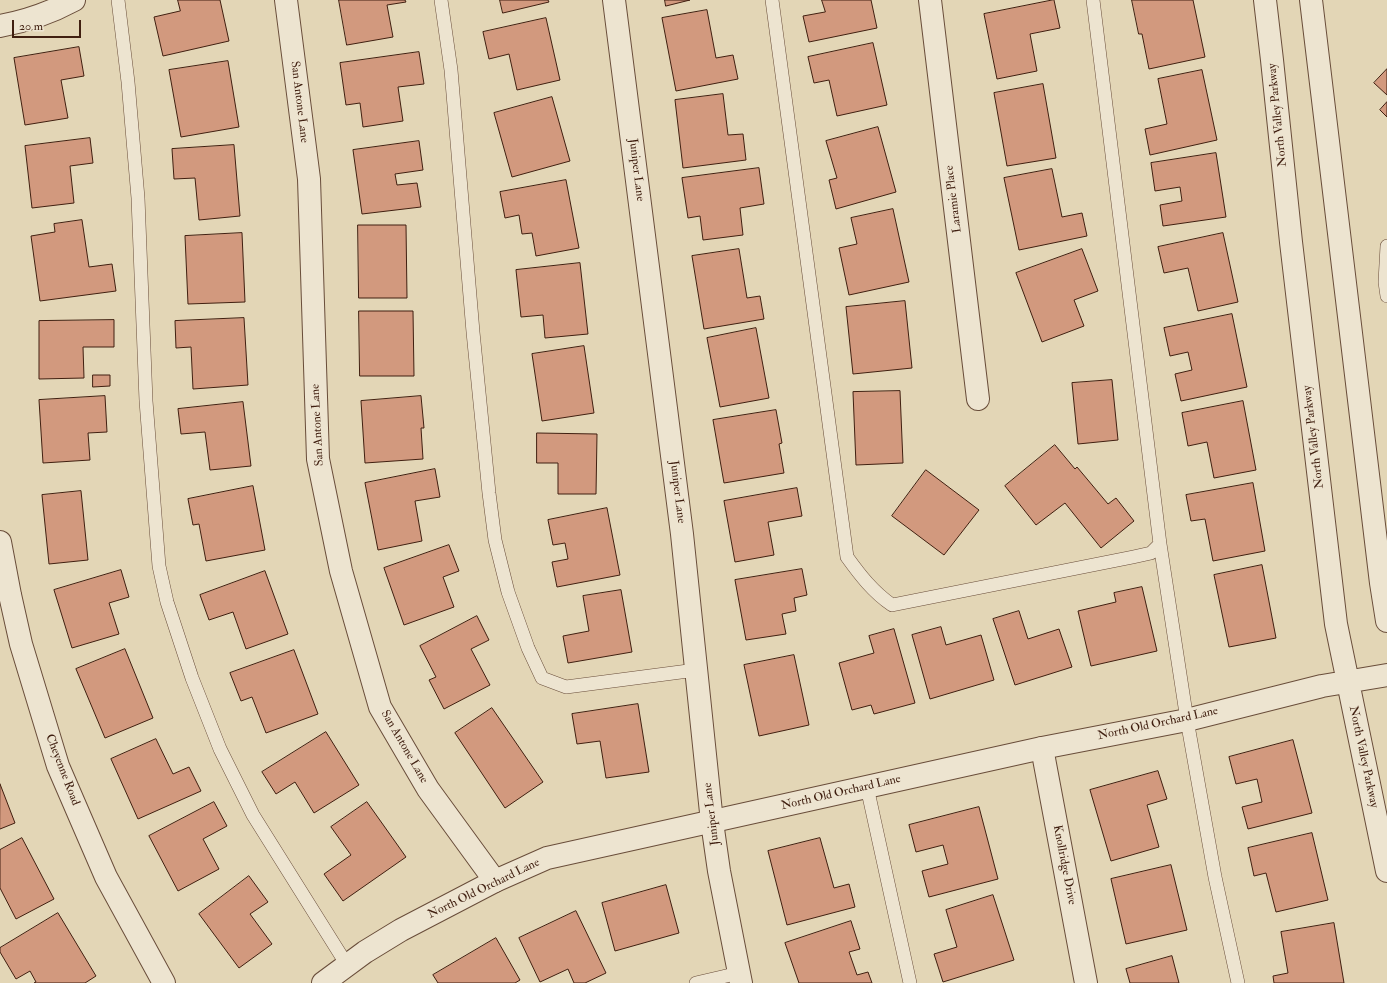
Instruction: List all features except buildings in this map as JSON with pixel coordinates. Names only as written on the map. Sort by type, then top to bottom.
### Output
[{"type":"street","points":[[0,26],[29,20],[56,10],[74,0]]},
{"type":"street","name":"San Antone Lane","points":[[286,0],[309,179],[318,459],[341,570],[380,707],[428,789],[495,881]]},
{"type":"street","name":"Juniper Lane","points":[[614,0],[682,534],[712,822],[719,871],[740,978]]},
{"type":"street","name":"Laramie Place","points":[[930,0],[978,399]]},
{"type":"street","name":"North Valley Parkway","points":[[1265,0],[1291,242],[1336,624],[1387,871]]},
{"type":"street","points":[[1311,0],[1381,583],[1387,621]]},
{"type":"street","name":"Cheyenne Road","points":[[0,542],[21,644],[58,766],[106,877],[164,983]]},
{"type":"street","name":"North Old Orchard Lane","points":[[324,983],[365,952],[401,930],[495,881],[547,858],[1042,748],[1188,720],[1322,686],[1387,675]]},
{"type":"street","name":"Knollridge Drive","points":[[1042,748],[1086,983]]},
{"type":"lane","points":[[118,0],[128,82],[138,198],[146,401],[158,566],[167,602],[192,678],[220,749],[253,816],[347,965]]},
{"type":"lane","points":[[441,0],[451,70],[488,493],[495,540],[508,592],[528,648],[542,678],[566,687],[696,670]]},
{"type":"lane","points":[[772,0],[847,557],[860,576],[872,589],[892,605],[1151,553],[1160,544]]},
{"type":"lane","points":[[1093,0],[1160,544],[1215,877],[1238,983]]},
{"type":"lane","points":[[1387,246],[1385,282],[1387,296]]},
{"type":"lane","points":[[867,787],[910,983]]},
{"type":"lane","points":[[696,983],[740,978]]}]
